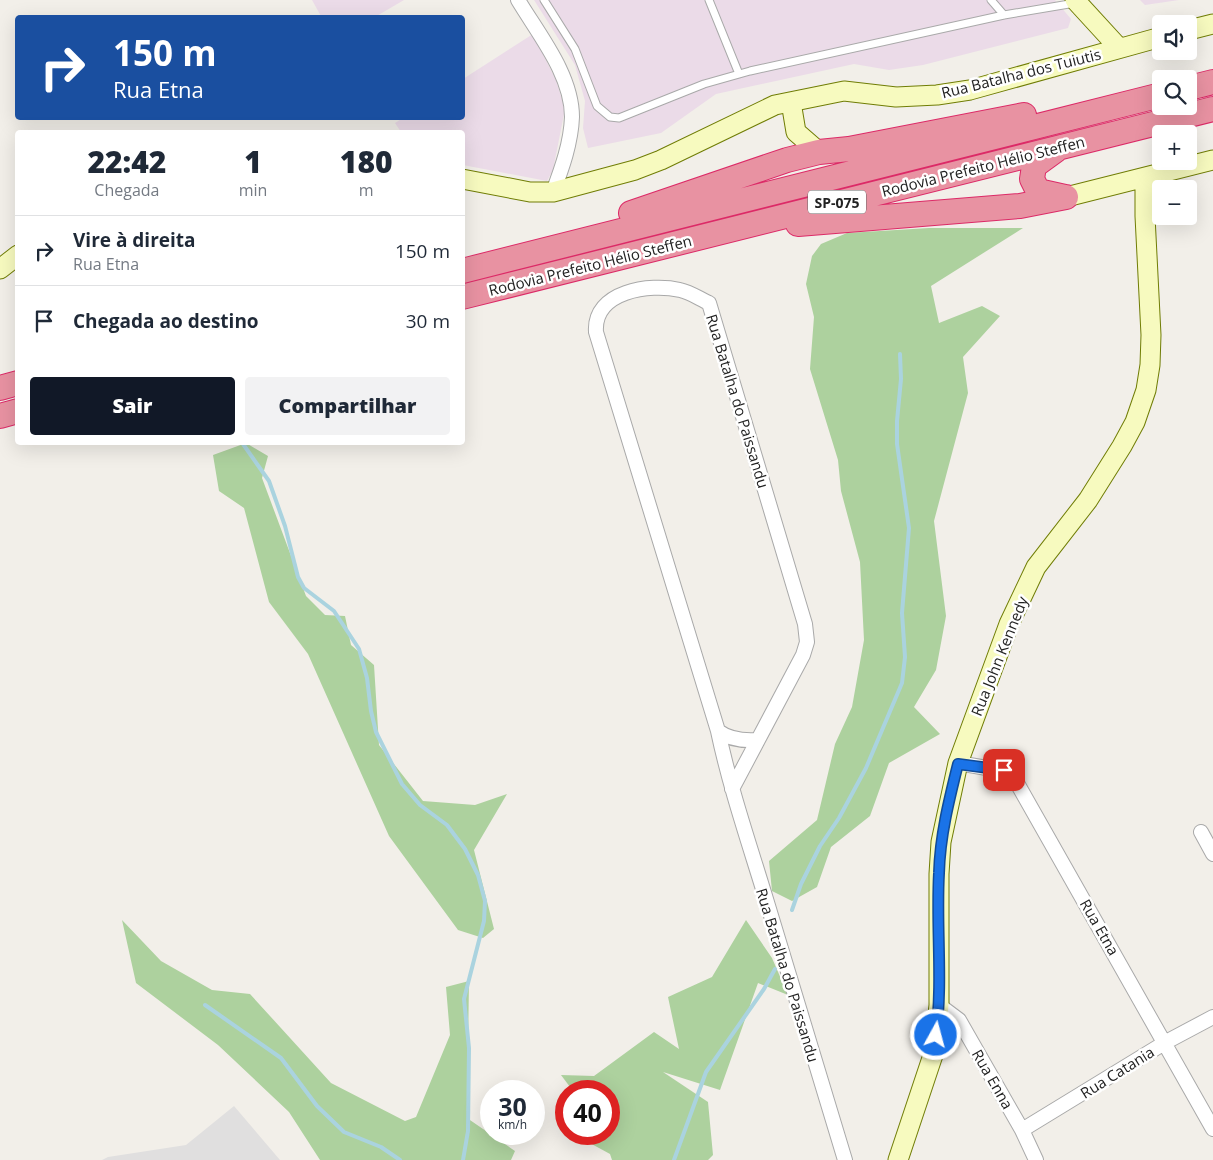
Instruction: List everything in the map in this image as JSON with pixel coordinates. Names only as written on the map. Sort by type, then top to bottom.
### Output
[{"type":"highway","points":[[1197,86],[1213,82]]},
{"type":"highway","points":[[465,265],[787,160],[819,152],[849,149],[1043,112],[1151,98]]},
{"type":"highway","name":"Rodovia Prefeito Hélio Steffen","points":[[465,270],[762,194],[1151,98]]},
{"type":"highway","name":"Rodovia Prefeito Hélio Steffen","points":[[465,296],[1213,109]]},
{"type":"highway","points":[[1061,147],[1034,166],[1032,179],[1038,191],[1066,197]]},
{"type":"highway","points":[[749,224],[800,224],[1020,206],[1066,197]]},
{"type":"highway","points":[[0,388],[15,384]]},
{"type":"highway","points":[[0,416],[15,412]]},
{"type":"street","points":[[518,0],[552,57],[570,99],[572,118],[566,154],[553,192]]},
{"type":"street","points":[[1083,3],[1119,48]]},
{"type":"street","points":[[1197,28],[1213,24]]},
{"type":"street","name":"Rua Batalha dos Tuiutis","points":[[465,180],[530,192],[553,192],[644,166],[775,105],[844,91],[896,97],[937,96],[970,90],[1152,39]]},
{"type":"street","points":[[787,160],[796,132],[791,102]]},
{"type":"street","points":[[796,132],[819,152]]},
{"type":"street","points":[[1066,197],[1213,160]]},
{"type":"street","name":"Rua John Kennedy","points":[[898,1160],[934,1052],[939,1006],[938,874],[941,842],[958,764],[1009,624],[1036,567],[1088,500],[1122,446],[1135,422],[1146,390],[1150,365],[1151,334],[1144,216],[1145,177]]},
{"type":"street","points":[[0,269],[15,258]]},
{"type":"street","name":"Rua Batalha do Paissandu","points":[[732,789],[802,655],[807,642],[806,624],[709,303],[682,290],[656,287],[635,290],[604,306],[596,322],[596,332],[718,731],[732,789],[845,1160]]},
{"type":"street","points":[[718,731],[724,736],[737,739],[758,740]]},
{"type":"street","name":"Rua Etna","points":[[958,764],[1004,770],[1017,784],[1166,1042],[1213,1128]]},
{"type":"street","points":[[1201,832],[1213,854]]},
{"type":"street","name":"Rua Enna","points":[[939,1006],[959,1020],[1022,1130],[1036,1160]]},
{"type":"street","name":"Rua Catania","points":[[1022,1130],[1166,1042],[1213,1017]]},
{"type":"lane","points":[[544,0],[576,49],[597,106],[610,117],[619,118],[704,84],[739,74],[1004,15],[1083,3]]},
{"type":"lane","points":[[709,0],[739,74]]},
{"type":"lane","points":[[991,0],[1004,15]]},
{"type":"shaded area","points":[[312,0],[404,0],[378,15],[320,15]]},
{"type":"shaded area","points":[[534,0],[1055,0],[1071,19],[1068,28],[923,65],[889,70],[854,64],[716,94],[661,133],[588,148],[583,128],[585,101],[575,65]]},
{"type":"shaded area","points":[[1140,0],[1179,0],[1145,5]]},
{"type":"shaded area","points":[[533,34],[556,80],[565,109],[553,170],[547,181],[465,165],[465,130],[400,130],[395,123],[400,120],[465,120],[465,78]]},
{"type":"shaded area","points":[[234,1106],[280,1160],[102,1160],[108,1157],[186,1145]]},
{"type":"green space","points":[[929,228],[1023,228],[931,286],[939,323],[982,306],[1000,316],[963,357],[968,393],[934,521],[946,616],[936,670],[914,707],[940,734],[889,763],[870,816],[831,847],[817,887],[792,901],[772,891],[769,861],[817,820],[835,744],[852,707],[864,640],[860,562],[841,491],[838,460],[810,369],[814,317],[806,284],[812,256],[821,244],[847,233]]},
{"type":"green space","points":[[240,445],[249,445],[268,456],[262,478],[306,596],[325,615],[345,616],[351,645],[374,665],[379,745],[423,801],[475,805],[507,794],[474,850],[494,929],[483,938],[458,930],[389,836],[308,654],[269,602],[244,508],[219,491],[213,455]]},
{"type":"green space","points":[[122,920],[161,961],[212,990],[250,994],[331,1083],[405,1121],[416,1117],[450,1035],[446,987],[469,981],[467,1118],[480,1127],[480,1145],[506,1145],[515,1151],[511,1160],[320,1160],[289,1112],[218,1045],[136,983]]},
{"type":"green space","points":[[746,920],[772,958],[788,995],[758,983],[720,1090],[663,1072],[708,1102],[713,1155],[708,1160],[612,1160],[610,1154],[594,1145],[620,1145],[620,1080],[565,1080],[561,1075],[594,1076],[654,1032],[679,1049],[668,997],[712,977]]},
{"type":"waterway","points":[[792,910],[801,884],[820,846],[839,818],[866,768],[902,683],[905,657],[902,613],[909,528],[897,444],[901,379],[900,354]]},
{"type":"waterway","points":[[244,445],[269,481],[285,526],[298,577],[304,588],[334,611],[359,649],[367,678],[376,732],[402,784],[420,805],[447,825],[465,849],[478,875],[485,901],[484,921],[464,999],[469,1048],[468,1131],[463,1160]]},
{"type":"waterway","points":[[674,1160],[706,1072],[764,989],[775,969]]},
{"type":"waterway","points":[[205,1005],[281,1058],[317,1106],[344,1132],[381,1147],[400,1160]]},
{"type":"route","points":[[936,1035],[939,1006],[938,874],[947,808],[958,764],[1004,770]]}]
